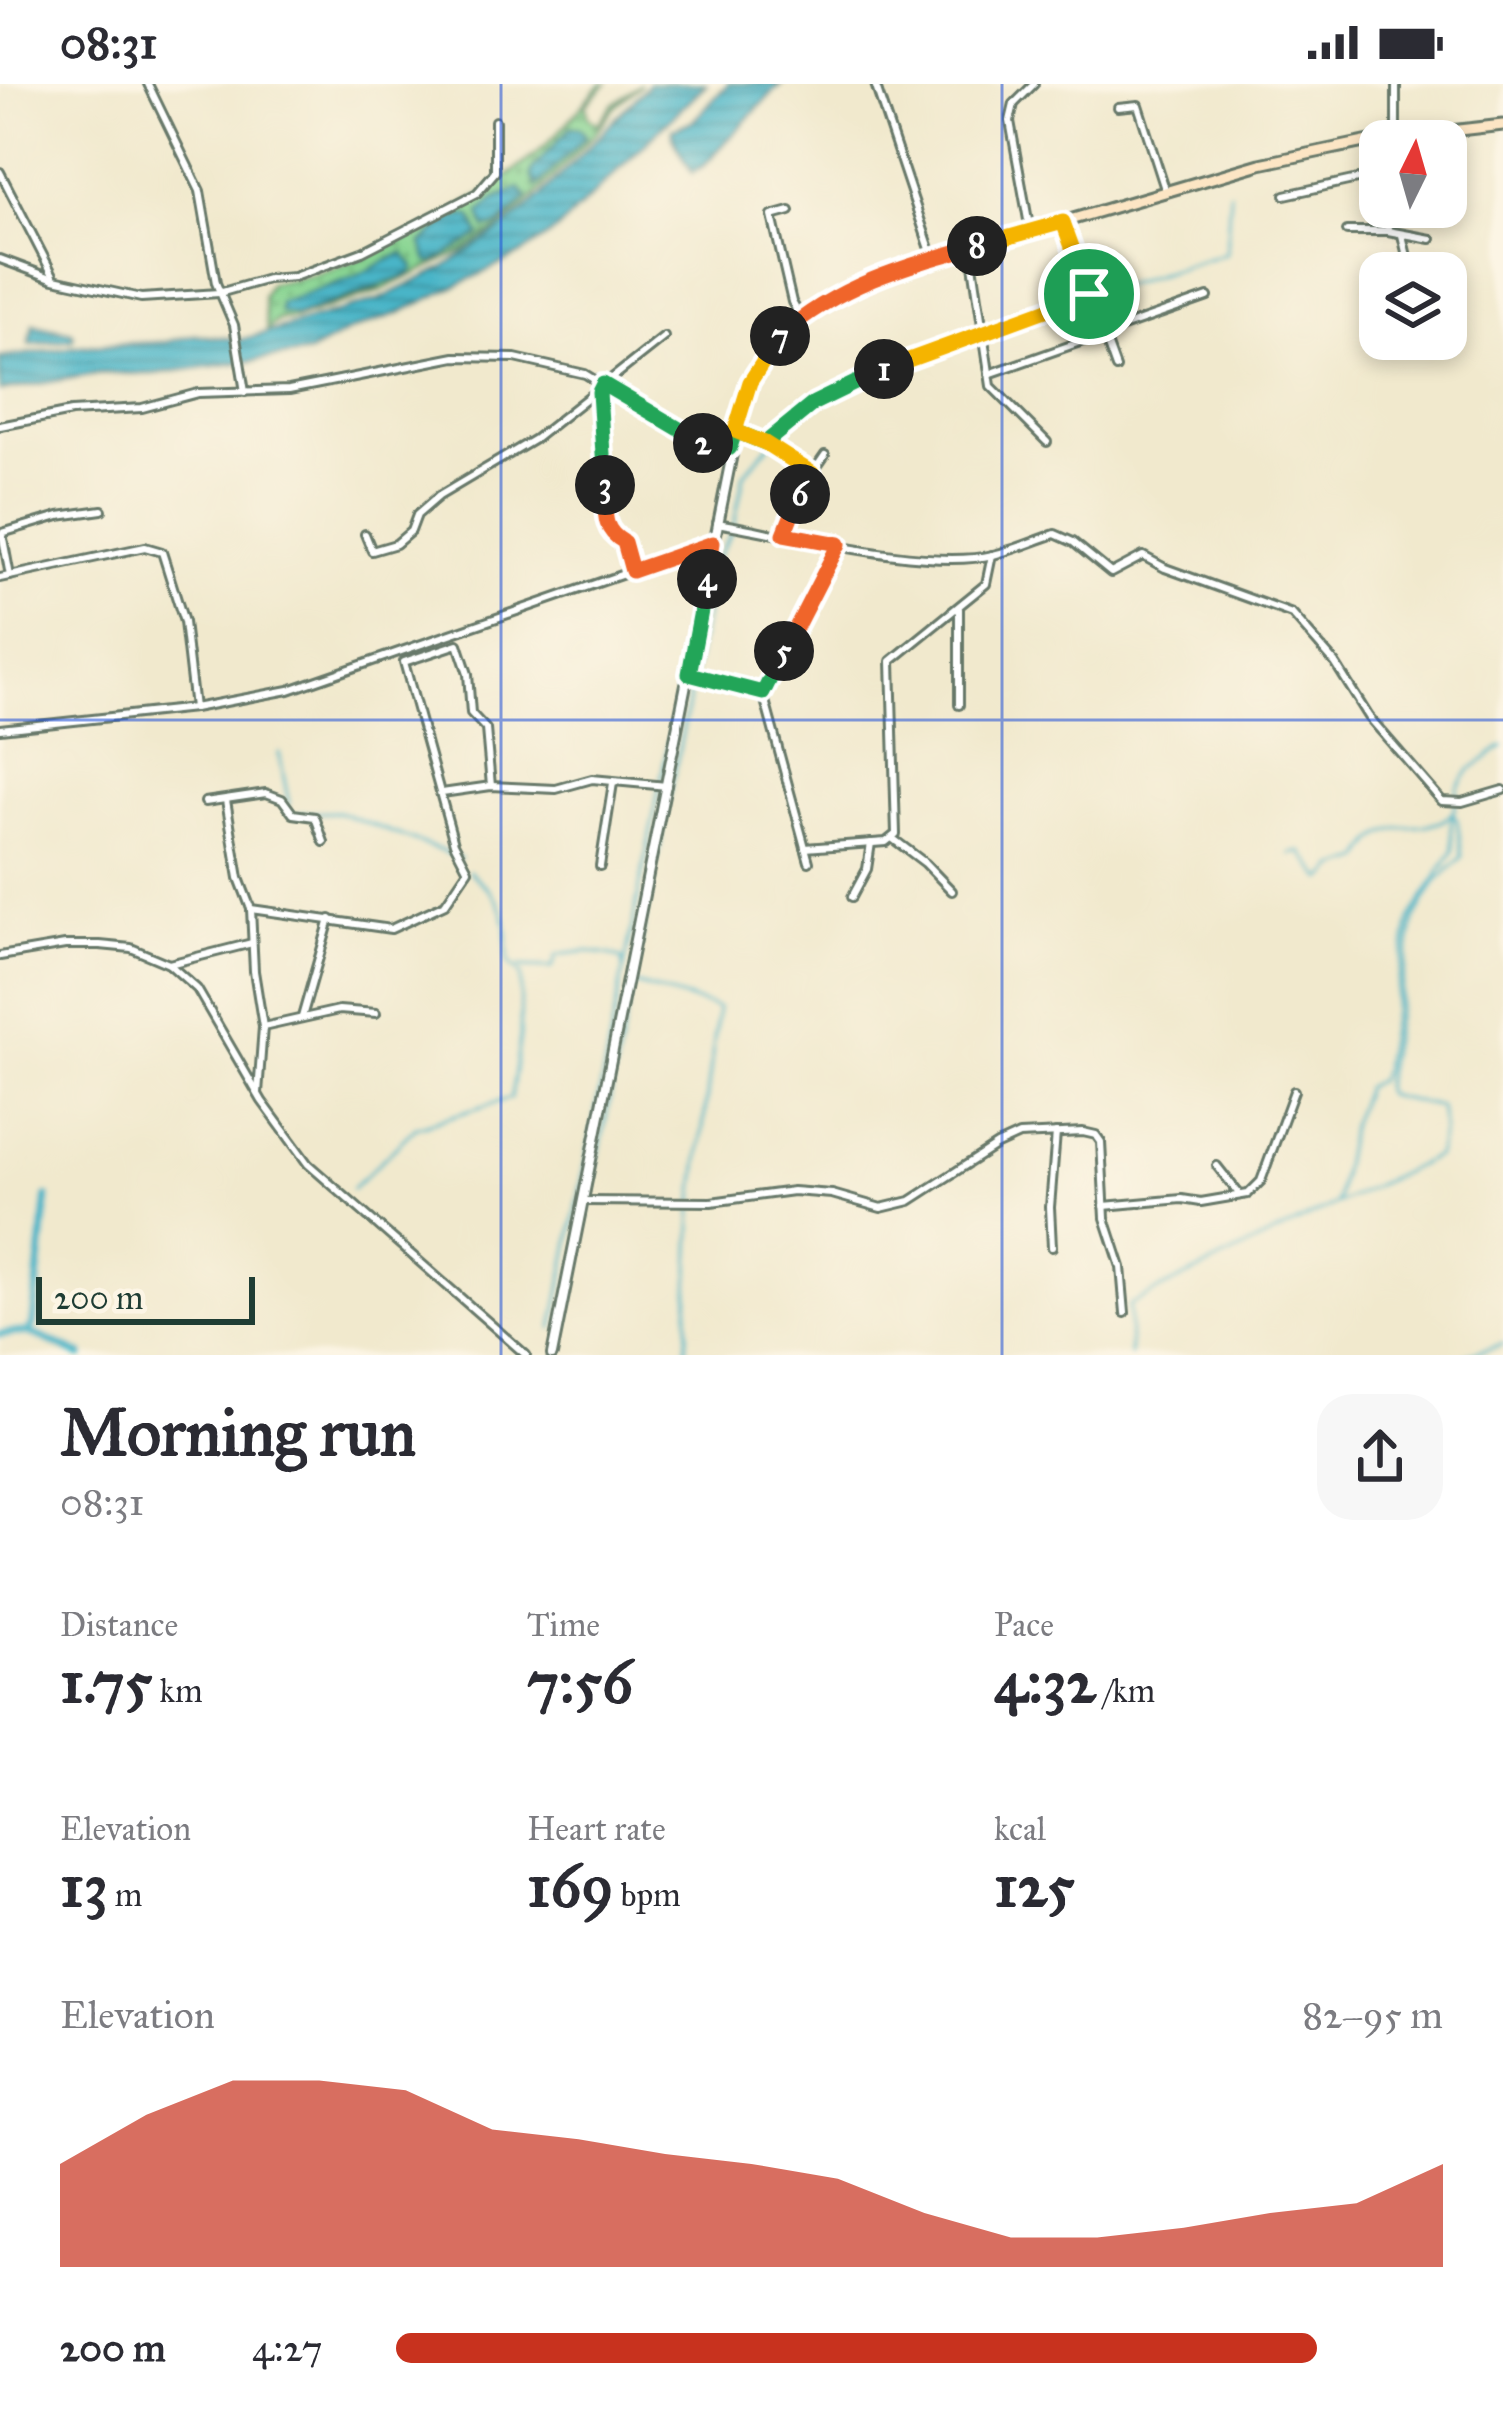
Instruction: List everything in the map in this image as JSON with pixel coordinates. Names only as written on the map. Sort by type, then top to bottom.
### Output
[{"type":"main road","points":[[1467,129],[1503,125]]},
{"type":"main road","points":[[737,425],[750,382],[764,357],[801,318],[841,291],[933,258],[1260,164],[1359,145]]},
{"type":"street","points":[[148,84],[200,191],[219,293],[237,338],[245,392]]},
{"type":"street","points":[[874,84],[933,258]]},
{"type":"street","points":[[1030,231],[1010,121],[1013,104],[1033,84]]},
{"type":"street","points":[[1391,120],[1396,84]]},
{"type":"street","points":[[1118,107],[1138,105],[1166,192]]},
{"type":"street","points":[[0,259],[54,279],[141,298],[219,293],[320,269],[477,194],[495,172],[495,121]]},
{"type":"street","points":[[0,172],[54,279]]},
{"type":"street","points":[[1285,195],[1359,179]]},
{"type":"street","points":[[790,211],[772,217],[792,302],[801,318]]},
{"type":"street","points":[[1063,222],[1116,368]]},
{"type":"street","points":[[1347,230],[1431,239]]},
{"type":"street","points":[[1402,235],[1406,252]]},
{"type":"street","points":[[970,248],[991,386],[1047,442]]},
{"type":"street","points":[[765,443],[788,421],[847,384],[1089,294]]},
{"type":"street","points":[[989,374],[1208,297]]},
{"type":"street","points":[[365,534],[372,551],[395,544],[439,496],[502,462],[664,337]]},
{"type":"street","points":[[0,425],[71,412],[142,408],[198,393],[332,383],[455,357],[514,358],[551,364],[694,440],[730,448]]},
{"type":"street","points":[[601,388],[605,524],[608,532],[624,542],[632,571]]},
{"type":"street","points":[[552,1355],[737,425],[812,473]]},
{"type":"street","points":[[784,534],[825,455]]},
{"type":"street","points":[[10,576],[2,533],[59,516],[102,510]]},
{"type":"street","points":[[717,523],[926,556],[992,556],[1055,534],[1073,542],[1111,573],[1143,556],[1300,621],[1369,717],[1442,801],[1462,802],[1503,790]]},
{"type":"street","points":[[0,729],[194,708],[289,689],[713,543]]},
{"type":"street","points":[[809,862],[763,693],[839,544]]},
{"type":"street","points":[[0,578],[145,547],[162,552],[184,622],[194,708]]},
{"type":"street","points":[[892,838],[896,826],[891,661],[986,584],[992,556]]},
{"type":"street","points":[[959,609],[959,705]]},
{"type":"street","points":[[251,909],[391,928],[453,897],[468,866],[455,848],[404,662],[458,644],[468,674],[471,713],[486,729],[491,786]]},
{"type":"street","points":[[689,674],[763,693]]},
{"type":"street","points":[[442,793],[491,786],[556,789],[592,779],[667,786]]},
{"type":"street","points":[[600,866],[613,783]]},
{"type":"street","points":[[206,802],[275,795],[293,814],[315,817],[324,842]]},
{"type":"street","points":[[226,800],[239,878],[251,909],[263,1027],[258,1093]]},
{"type":"street","points":[[805,848],[892,838]]},
{"type":"street","points":[[892,838],[952,891]]},
{"type":"street","points":[[852,897],[867,868],[871,843]]},
{"type":"street","points":[[302,1016],[330,919]]},
{"type":"street","points":[[169,964],[253,943]]},
{"type":"street","points":[[0,956],[45,947],[100,945],[131,948],[169,964],[197,989],[258,1093],[308,1164],[526,1355]]},
{"type":"street","points":[[263,1027],[339,1010],[376,1013]]},
{"type":"street","points":[[1105,1206],[1182,1199],[1202,1202],[1248,1194],[1261,1181],[1294,1091]]},
{"type":"street","points":[[584,1201],[711,1202],[793,1191],[832,1194],[881,1208],[910,1201],[1019,1135],[1083,1132],[1096,1135],[1101,1142],[1105,1218],[1121,1267],[1124,1313]]},
{"type":"street","points":[[1052,1247],[1056,1133]]},
{"type":"street","points":[[1217,1166],[1240,1195]]},
{"type":"green space","points":[[606,84],[586,105],[589,118],[598,124],[612,105],[641,84],[500,227],[463,251],[377,292],[293,319],[278,320],[267,330],[263,296],[270,283],[339,266],[446,216],[537,153]],"holes":[[[451,219],[479,236],[434,262],[422,243]],[[403,253],[379,288],[296,316],[354,277]]]},
{"type":"water","points":[[649,84],[706,84],[557,230],[520,255],[399,313],[351,330],[309,353],[153,374],[100,373],[0,391],[0,358],[195,335],[241,340],[378,300],[443,268],[504,228]]},
{"type":"water","points":[[728,84],[781,84],[692,173],[673,129],[693,121]]},
{"type":"water","points":[[571,127],[580,128],[586,136],[537,186],[533,169]]},
{"type":"water","points":[[519,188],[528,197],[499,225],[485,229],[480,213]]},
{"type":"water","points":[[471,216],[480,235],[428,262],[422,243],[451,219]]},
{"type":"water","points":[[403,253],[414,267],[410,274],[296,316],[280,312],[280,303],[354,277]]},
{"type":"water","points":[[33,324],[72,332],[74,336],[30,344]]},
{"type":"waterway","points":[[1092,295],[1226,253],[1230,192]]},
{"type":"waterway","points":[[856,384],[1049,311]]},
{"type":"waterway","points":[[559,1355],[717,557],[733,530],[744,474],[778,435]]},
{"type":"waterway","points":[[553,1328],[705,556],[644,576]]},
{"type":"waterway","points":[[1130,1355],[1129,1305],[1336,1204],[1351,1123],[1365,1087],[1378,1080],[1382,1071],[1410,919],[1453,851],[1451,826],[1458,787],[1470,770],[1503,746]]},
{"type":"waterway","points":[[279,753],[289,804]]},
{"type":"waterway","points":[[299,813],[338,812],[460,858]]},
{"type":"waterway","points":[[1291,854],[1302,852],[1324,880],[1336,868],[1362,860],[1372,844],[1395,829],[1443,821],[1452,813],[1457,819],[1462,857],[1435,883],[1414,920],[1383,1088],[1386,1095],[1440,1107],[1443,1128],[1437,1156],[1338,1203]]},
{"type":"waterway","points":[[352,1189],[416,1127],[511,1098],[520,1036],[521,975],[508,962],[502,910],[469,871]]},
{"type":"waterway","points":[[519,967],[552,968],[557,955],[588,951],[622,958],[623,970]]},
{"type":"waterway","points":[[635,984],[718,1008],[693,1207],[686,1355]]},
{"type":"waterway","points":[[0,1334],[28,1332],[33,1324],[47,1197]]},
{"type":"waterway","points":[[28,1332],[81,1355]]},
{"type":"waterway","points":[[1466,1355],[1503,1344]]},
{"type":"route","points":[[1089,294],[847,384],[788,421],[765,443],[735,431],[730,448],[694,440],[603,384],[599,392],[605,524],[608,532],[624,542],[632,571],[713,543],[689,674],[763,693],[839,544],[784,534],[812,473],[765,443],[735,431],[750,382],[782,333],[841,291],[868,279],[1063,222],[1089,294]]}]
